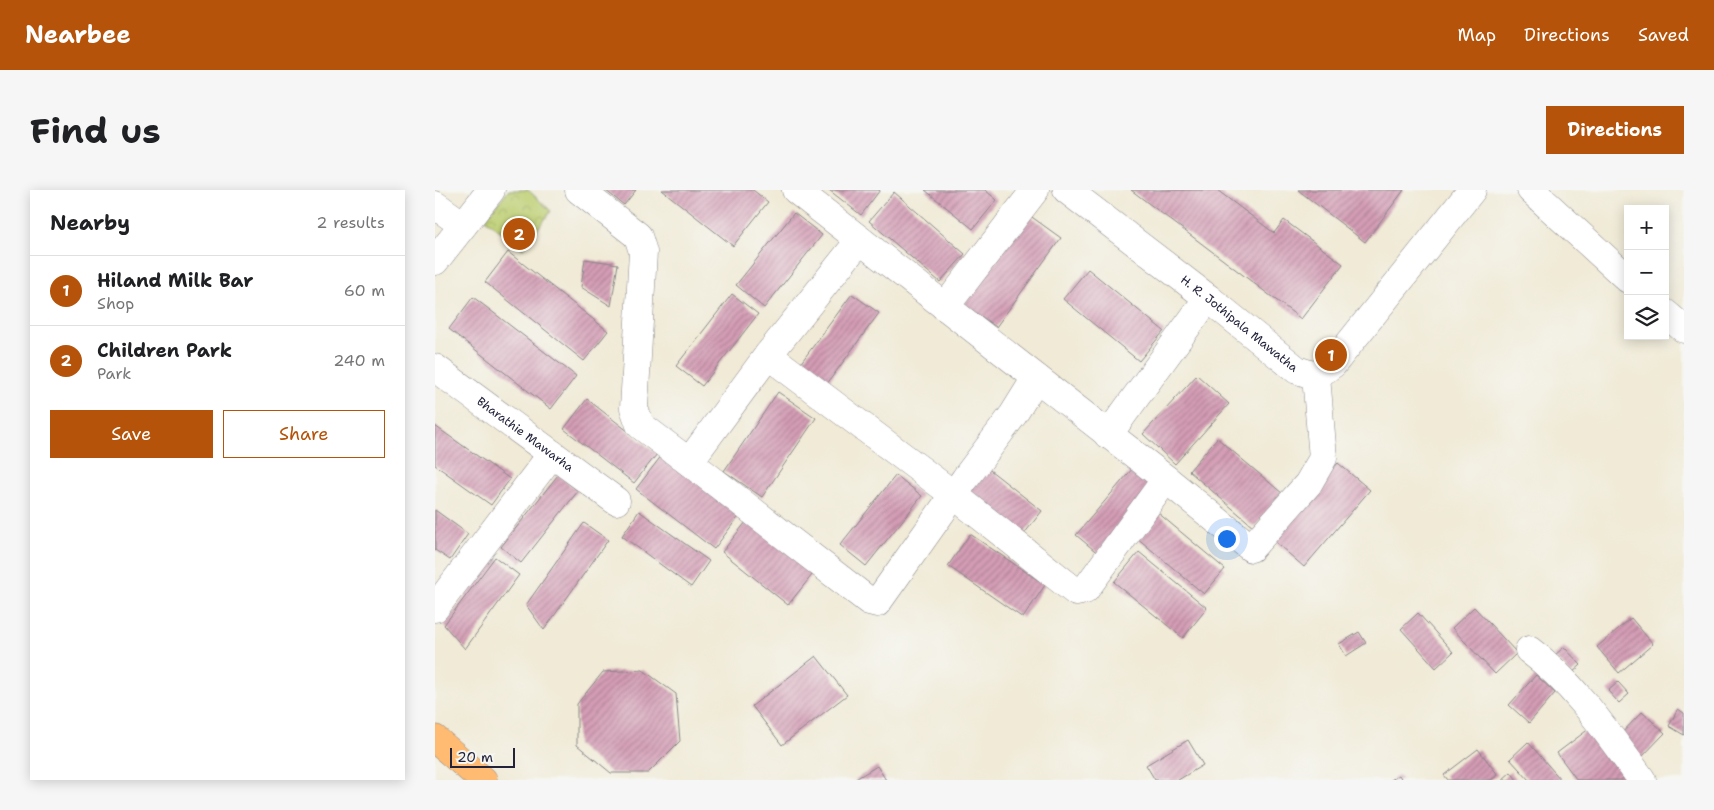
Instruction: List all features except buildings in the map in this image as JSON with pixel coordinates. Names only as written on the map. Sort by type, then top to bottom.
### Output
[{"type":"highway","points":[[435,739],[483,780]]},
{"type":"street","points":[[435,261],[491,190]]},
{"type":"street","points":[[579,190],[638,236],[643,252],[634,408],[640,425],[869,601],[877,603],[1013,415],[1036,378]]},
{"type":"street","points":[[796,190],[1166,479],[1251,548],[1308,484],[1323,458],[1316,376],[1333,364],[1472,190]]},
{"type":"street","points":[[945,307],[1035,190]]},
{"type":"street","name":"H. R. Jothipala Mawatha","points":[[1067,190],[1208,298],[1297,370],[1316,376]]},
{"type":"street","points":[[1531,190],[1624,275]]},
{"type":"street","points":[[435,205],[463,225]]},
{"type":"street","points":[[689,462],[768,355],[860,240]]},
{"type":"street","points":[[1108,435],[1208,298]]},
{"type":"street","points":[[1669,316],[1684,329]]},
{"type":"street","points":[[768,355],[954,495],[1076,592],[1085,590],[1166,479]]},
{"type":"street","name":"Bharathie Mawarha","points":[[435,368],[616,501]]},
{"type":"street","points":[[435,608],[552,454]]},
{"type":"street","points":[[1529,650],[1545,662],[1598,720],[1642,780]]},
{"type":"green space","points":[[509,190],[528,190],[551,211],[523,249],[485,219]]},
{"type":"place","name":"Children Park","points":[[519,234]]},
{"type":"place","name":"Hiland Milk Bar","points":[[1331,355]]}]
